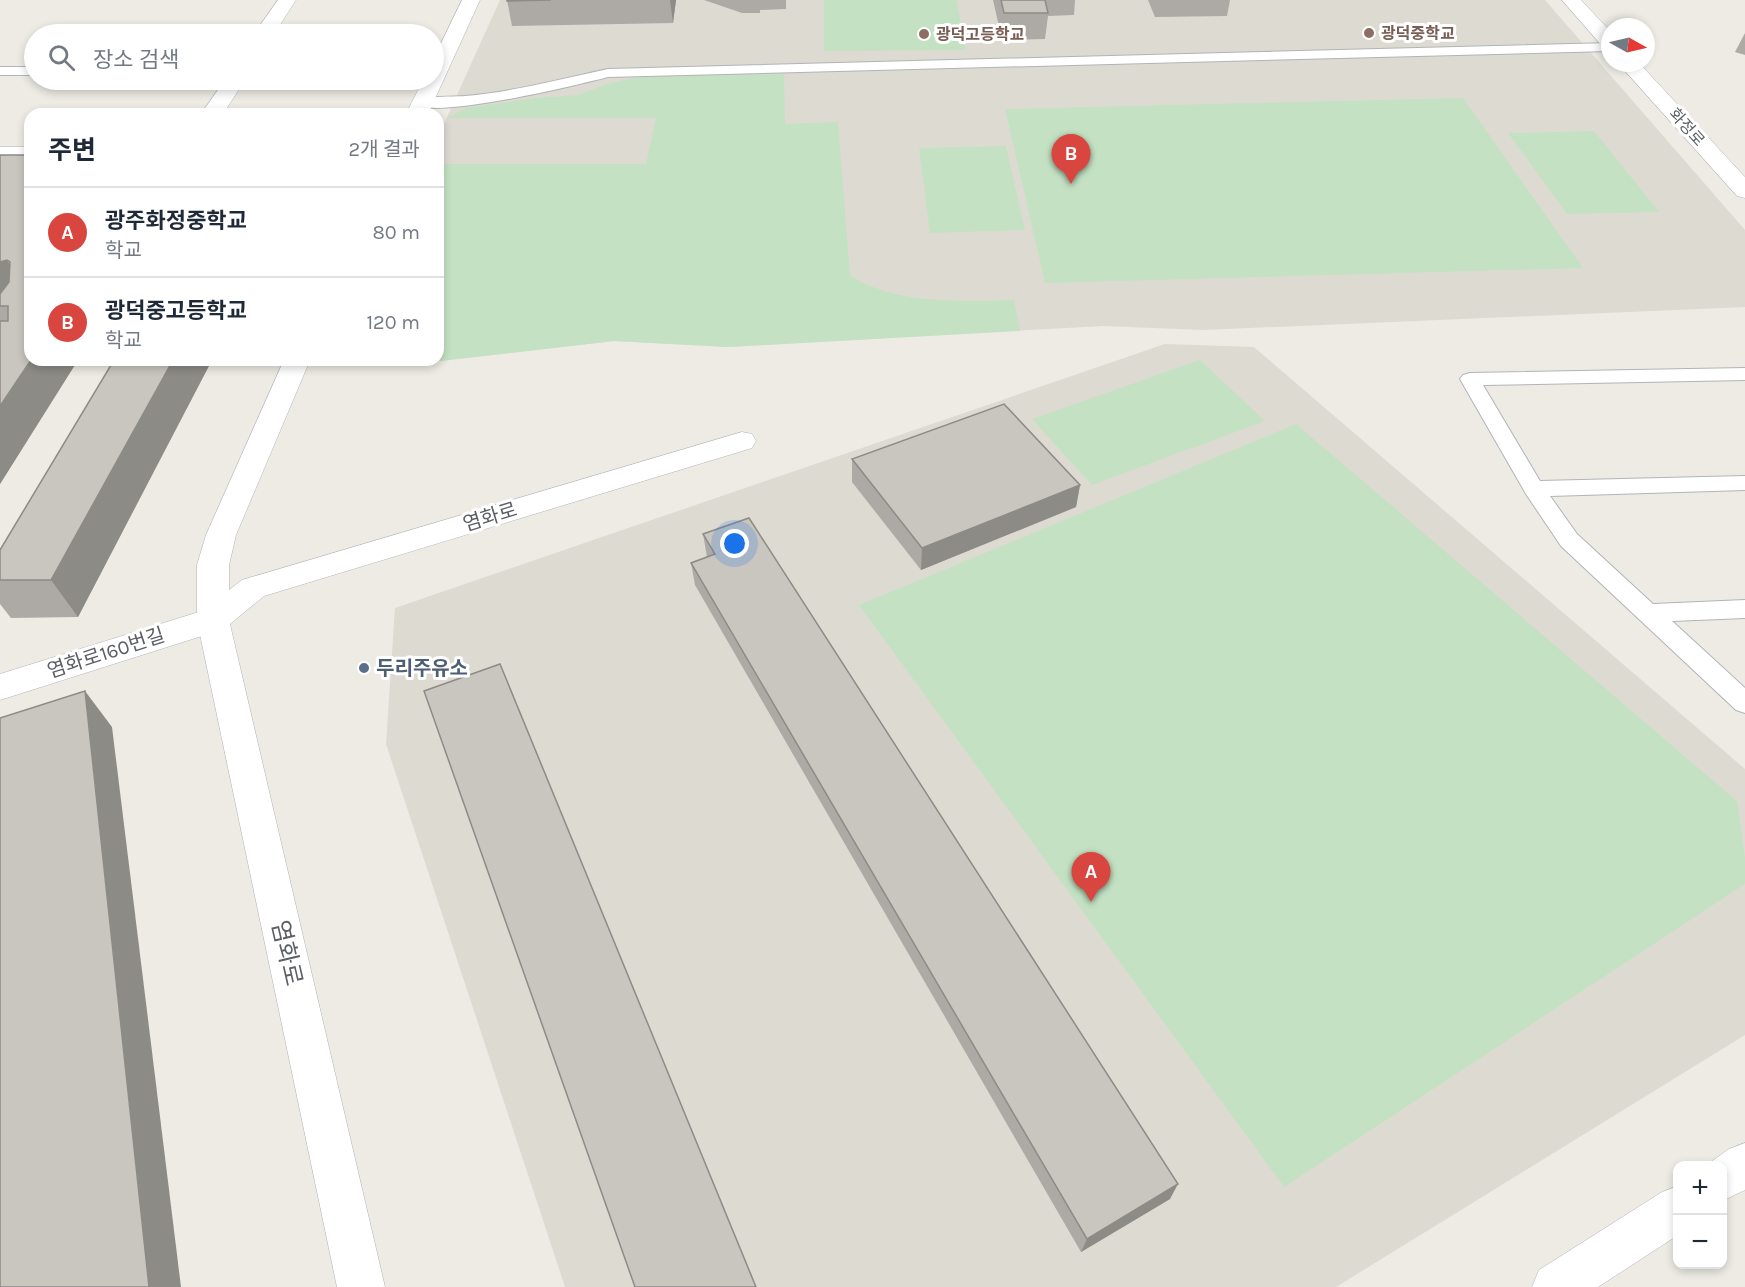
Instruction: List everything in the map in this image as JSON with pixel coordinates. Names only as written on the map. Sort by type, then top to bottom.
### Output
[{"type":"street","points":[[271,24],[287,0]]},
{"type":"street","points":[[444,57],[471,0]]},
{"type":"street","points":[[1571,0],[1601,35]]},
{"type":"street","name":"화정로","points":[[1636,72],[1745,191]]},
{"type":"street","points":[[216,108],[228,90]]},
{"type":"street","points":[[420,108],[428,90]]},
{"type":"street","points":[[0,154],[24,154]]},
{"type":"street","name":"염화로","points":[[294,366],[220,535],[213,566],[213,620],[361,1287]]},
{"type":"street","name":"염화로","points":[[213,620],[253,588],[742,441]]},
{"type":"street","name":"염화로160번길","points":[[0,687],[213,620]]},
{"type":"street","points":[[1727,1176],[1745,1165]]},
{"type":"street","points":[[1556,1287],[1673,1211]]},
{"type":"lane","points":[[420,108],[511,95],[608,73],[1601,45]]},
{"type":"lane","points":[[0,71],[24,71]]},
{"type":"lane","points":[[1745,374],[1470,379],[1534,489],[1569,540],[1745,703]]},
{"type":"lane","points":[[1534,489],[1745,483]]},
{"type":"lane","points":[[1647,613],[1745,609]]},
{"type":"shaded area","points":[[500,0],[1545,0],[1601,64],[1601,72],[1608,72],[1745,230],[1745,307],[1203,330],[1103,326],[728,347],[614,341],[444,361],[444,124]]},
{"type":"shaded area","points":[[1165,344],[1254,347],[1745,769],[1745,1035],[1336,1287],[565,1287],[386,744],[395,608]]},
{"type":"green space","points":[[824,0],[957,0],[965,50],[824,51]]},
{"type":"green space","points":[[784,74],[785,124],[838,122],[850,275],[867,285],[908,296],[951,300],[1014,300],[1020,331],[728,347],[614,341],[444,361],[444,164],[646,164],[656,118],[447,118],[466,108],[536,98],[578,95],[607,84],[644,76]]},
{"type":"green space","points":[[1463,98],[1583,268],[1045,283],[1005,109]]},
{"type":"green space","points":[[1594,131],[1659,212],[1567,214],[1508,133]]},
{"type":"green space","points":[[1006,146],[1025,230],[930,233],[919,148]]},
{"type":"green space","points":[[1200,360],[1265,421],[1092,485],[1032,419]]},
{"type":"green space","points":[[1296,424],[1737,801],[1745,857],[1745,884],[1284,1187],[859,605]]},
{"type":"building","points":[[1001,0],[1045,0],[1048,13],[1004,13]]},
{"type":"building","points":[[0,155],[24,155],[24,366],[27,366],[0,406],[0,321],[8,321],[8,306],[0,306],[0,294],[9,282],[10,262],[7,260],[0,262]]},
{"type":"building","points":[[110,366],[170,366],[51,580],[0,580],[0,550]]},
{"type":"building","points":[[1004,404],[1080,485],[922,548],[852,459]]},
{"type":"building","points":[[749,518],[1178,1184],[1087,1239],[691,563],[715,554],[703,534]]},
{"type":"building","points":[[500,664],[756,1287],[635,1287],[424,691]]},
{"type":"building","points":[[85,691],[149,1287],[0,1287],[0,718]]},
{"type":"place","name":"광덕중학교","points":[[1369,33]]},
{"type":"place","name":"광덕고등학교","points":[[924,34]]},
{"type":"place","name":"광덕중고등학교","points":[[1071,184]]},
{"type":"place","name":"두리주유소","points":[[364,668]]},
{"type":"place","name":"광주화정중학교","points":[[1091,902]]}]
